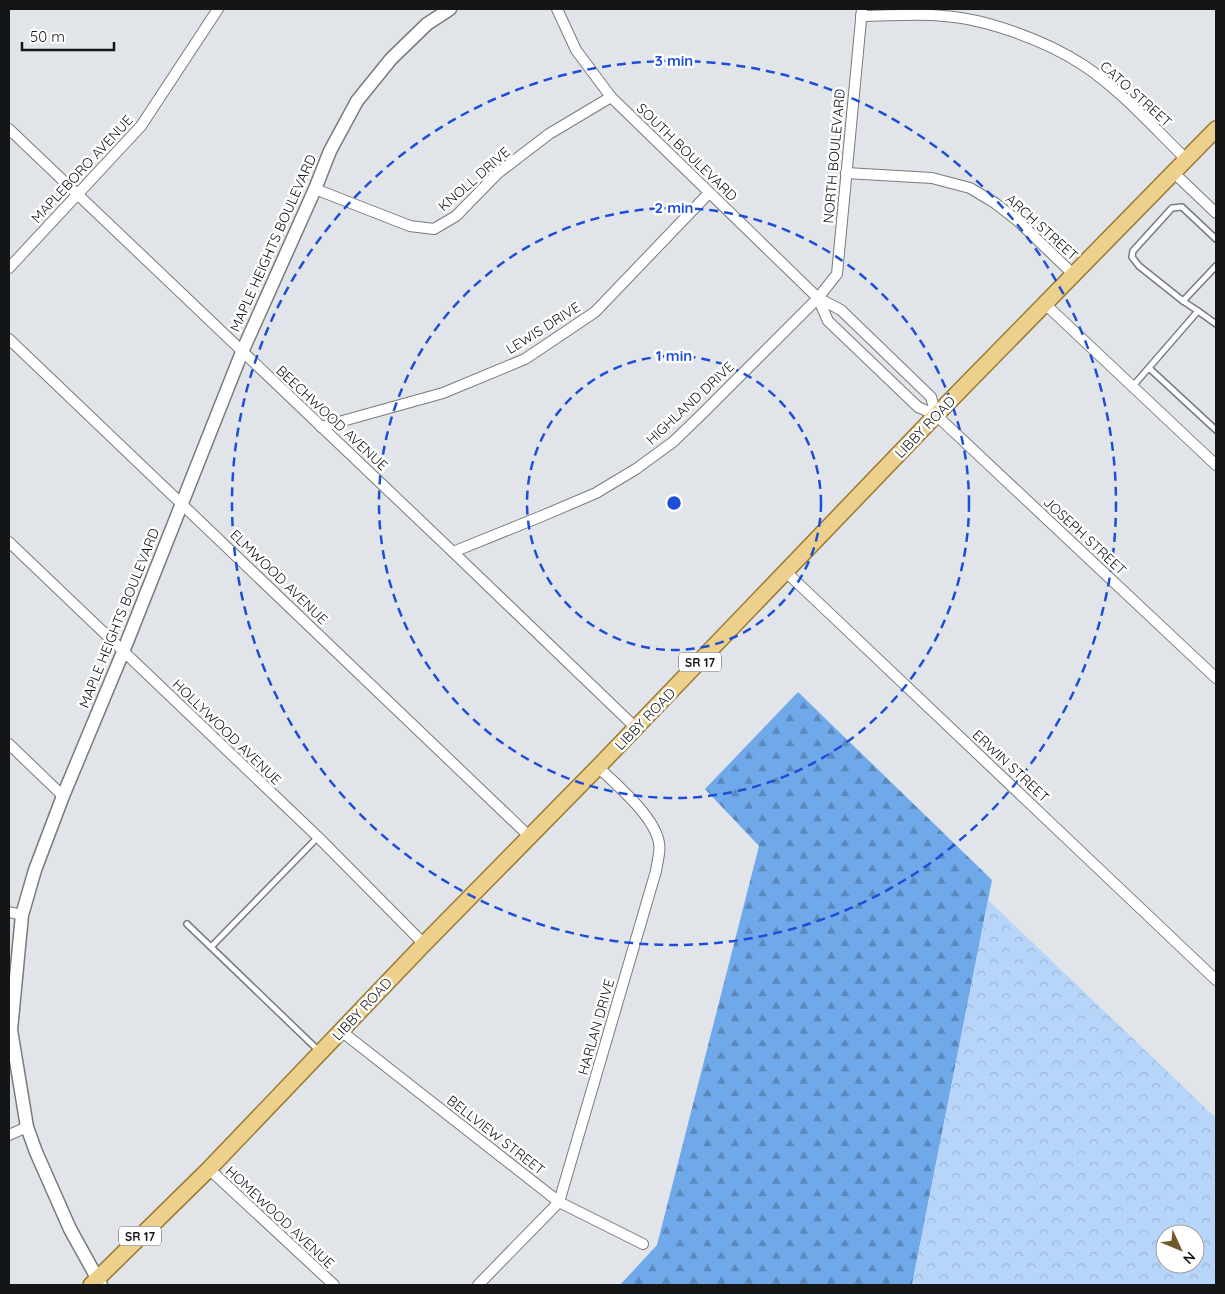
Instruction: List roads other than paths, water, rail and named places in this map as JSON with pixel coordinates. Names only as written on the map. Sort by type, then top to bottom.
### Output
[{"type":"main road","name":"LIBBY ROAD","points":[[97,1283],[321,1053],[424,944],[636,728],[1044,303],[1216,128]]},
{"type":"street","name":"MAPLEBORO AVENUE","points":[[9,268],[142,126],[218,9]]},
{"type":"street","name":"MAPLE HEIGHTS BOULEVARD","points":[[97,1283],[70,1229],[27,1127],[10,1031],[22,915],[35,870],[181,503],[242,352],[316,189],[330,151],[358,101],[391,59],[426,24],[450,9]]},
{"type":"street","name":"SOUTH BOULEVARD","points":[[556,9],[576,50],[611,97],[818,298],[841,310],[931,397],[936,415]]},
{"type":"street","name":"CATO STREET","points":[[861,12],[945,16],[996,25],[1044,45],[1082,64],[1116,91],[1186,159]]},
{"type":"street","name":"NORTH BOULEVARD","points":[[818,298],[837,274],[861,12]]},
{"type":"street","name":"KNOLL DRIVE","points":[[316,189],[410,226],[434,229],[456,216],[498,173],[549,134],[611,97]]},
{"type":"street","name":"BEECHWOOD AVENUE","points":[[9,129],[636,728]]},
{"type":"street","points":[[1173,172],[1216,212]]},
{"type":"street","name":"ARCH STREET","points":[[846,173],[932,178],[970,188],[995,203],[1018,221],[1073,274]]},
{"type":"street","name":"LEWIS DRIVE","points":[[321,427],[444,394],[526,359],[595,312],[709,193]]},
{"type":"street","name":"SOUTH BOULEVARD","points":[[818,298],[828,321],[921,410],[936,415]]},
{"type":"street","name":"HIGHLAND DRIVE","points":[[453,552],[596,493],[636,469],[673,442],[818,298]]},
{"type":"street","points":[[1044,303],[1216,465]]},
{"type":"street","name":"ELMWOOD AVENUE","points":[[9,338],[529,836]]},
{"type":"street","name":"JOSEPH STREET","points":[[936,415],[1216,678]]},
{"type":"street","name":"HOLLYWOOD AVENUE","points":[[9,542],[318,837],[424,944]]},
{"type":"street","name":"ERWIN STREET","points":[[786,572],[1216,980]]},
{"type":"street","points":[[9,744],[64,796]]},
{"type":"street","name":"HARLAN DRIVE","points":[[478,1285],[559,1202],[656,871],[660,844],[651,821],[598,767]]},
{"type":"street","points":[[9,912],[22,915]]},
{"type":"street","name":"BELLVIEW STREET","points":[[341,1031],[559,1202],[643,1244]]},
{"type":"street","points":[[9,1135],[27,1127]]},
{"type":"street","name":"HOMEWOOD AVENUE","points":[[209,1169],[334,1285]]},
{"type":"lane","points":[[1216,239],[1182,207],[1172,208],[1133,251],[1132,257],[1139,266],[1216,324]]},
{"type":"lane","points":[[1183,301],[1216,266]]},
{"type":"lane","points":[[1133,387],[1198,311]]},
{"type":"lane","points":[[1149,368],[1216,430]]},
{"type":"lane","points":[[211,947],[318,837]]},
{"type":"lane","points":[[187,924],[321,1053]]}]
